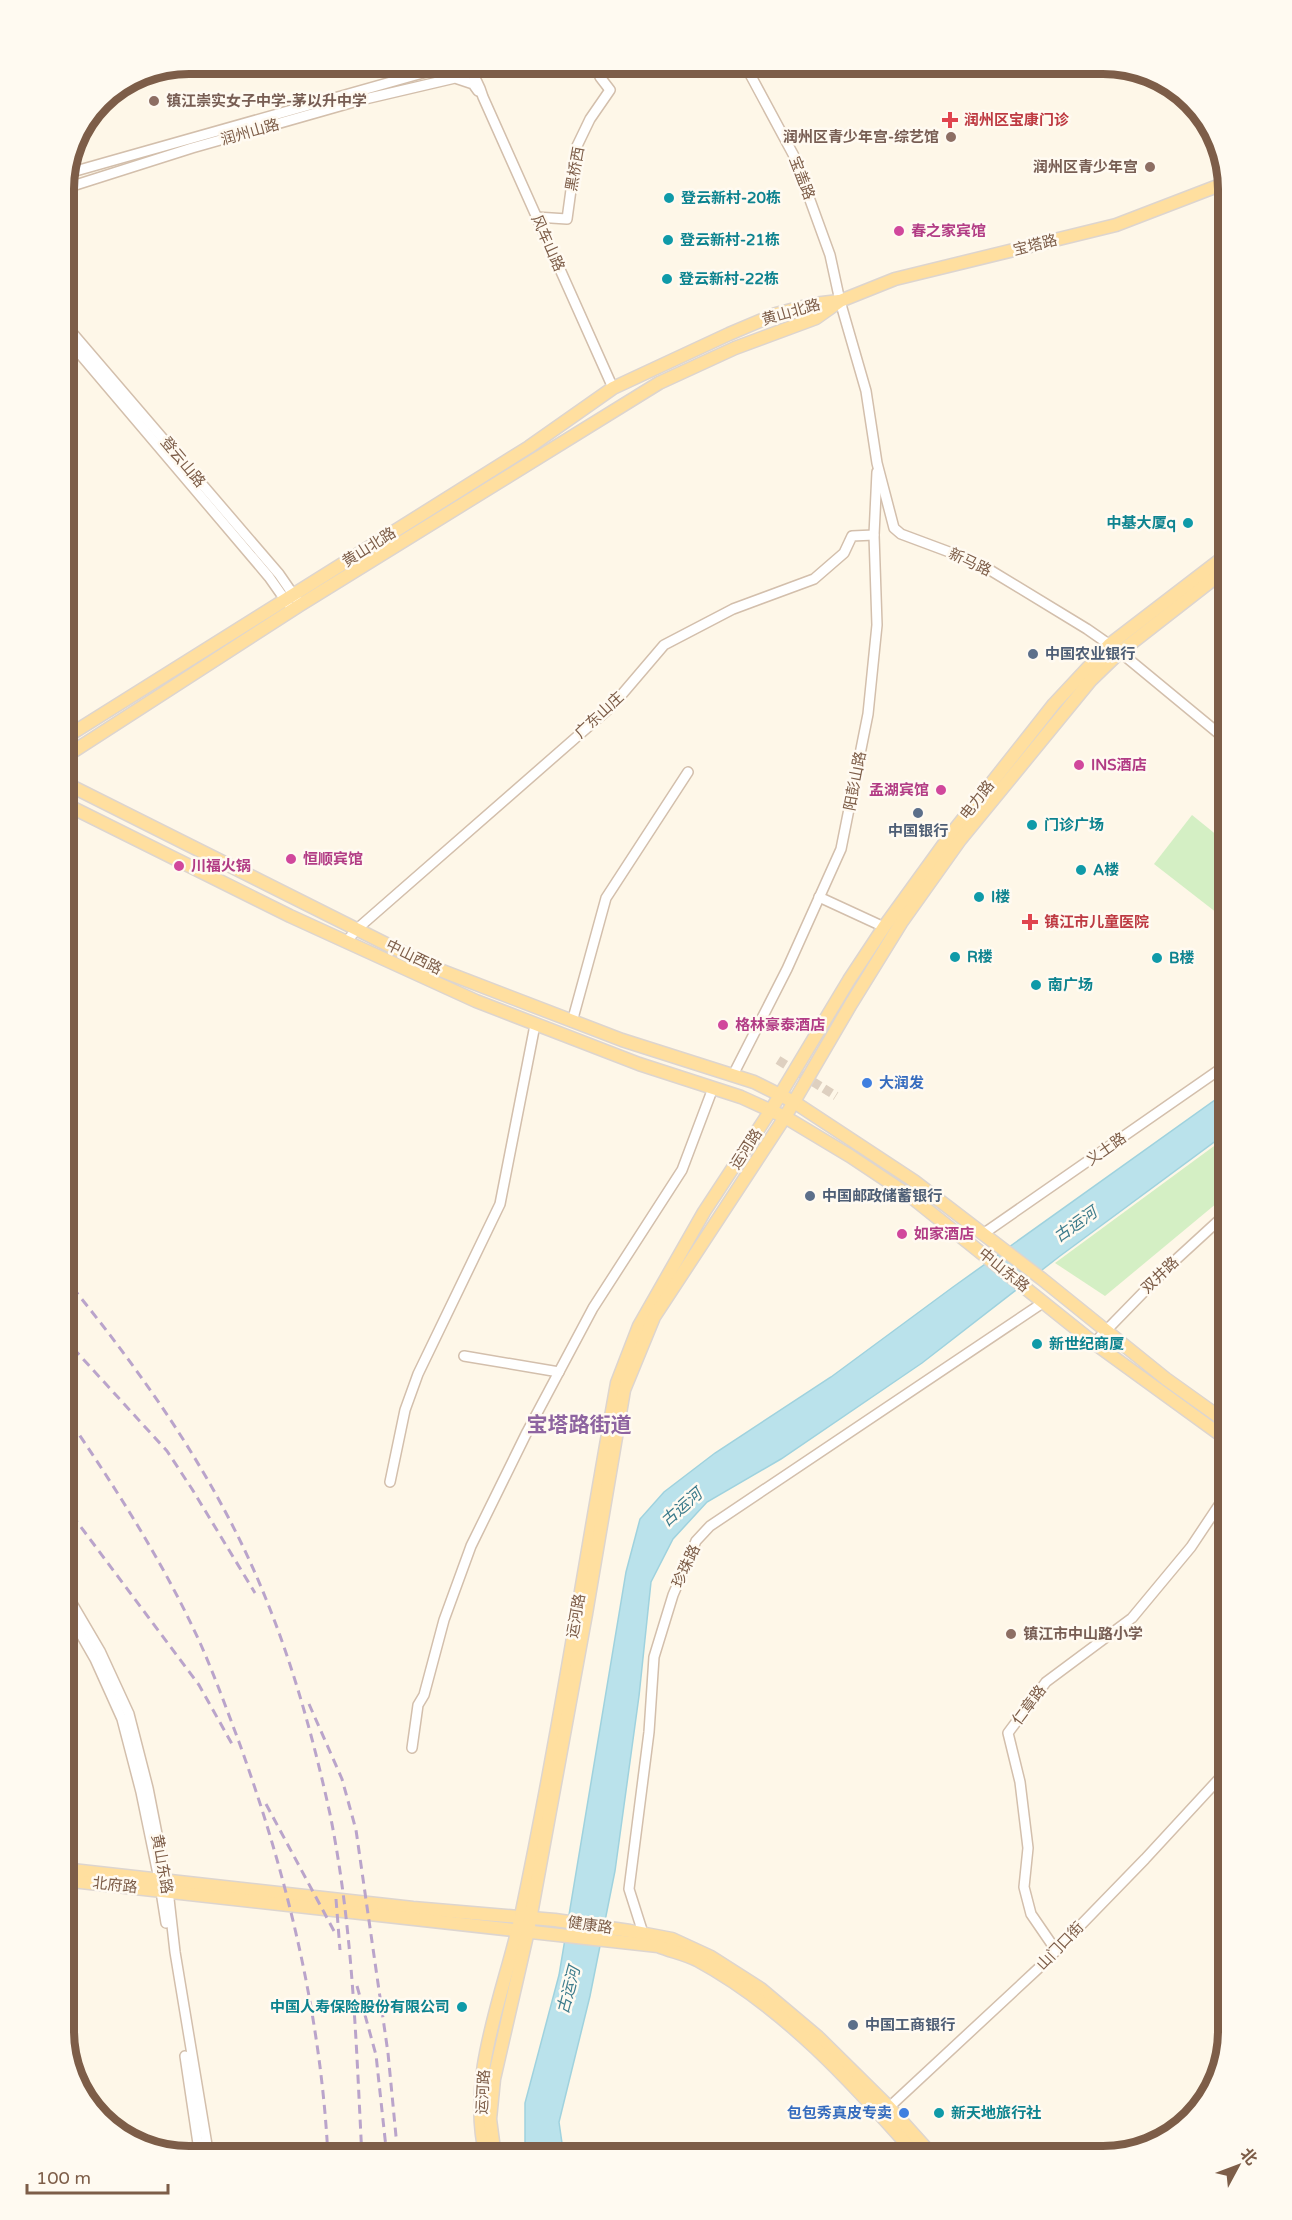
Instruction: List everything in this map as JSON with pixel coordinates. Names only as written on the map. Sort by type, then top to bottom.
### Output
[{"type":"main road","name":"宝塔路","points":[[840,301],[895,279],[1116,225],[1218,185]]},
{"type":"main road","name":"黄山北路","points":[[74,751],[292,602],[529,447],[613,388],[776,314],[814,304],[840,301]]},
{"type":"main road","name":"黄山北路","points":[[74,732],[659,383],[735,348],[816,318],[840,301]]},
{"type":"main road","name":"电力路","points":[[780,1095],[849,980],[884,927],[999,772],[1054,704],[1115,648],[1218,562]]},
{"type":"main road","name":"电力路","points":[[785,1117],[901,923],[960,840],[1115,648],[1218,575]]},
{"type":"main road","name":"中山西路","points":[[74,788],[432,967],[572,1022],[733,1075],[780,1095]]},
{"type":"main road","name":"中山西路","points":[[74,808],[346,942],[476,1001],[639,1064],[771,1110]]},
{"type":"main road","name":"中山东路","points":[[780,1095],[914,1181],[1042,1279],[1166,1379],[1218,1416]]},
{"type":"main road","name":"运河路","points":[[526,1917],[617,1383],[639,1326],[704,1212],[780,1095]]},
{"type":"main road","name":"中山东路","points":[[771,1110],[850,1156],[907,1193],[1094,1342],[1218,1433]]},
{"type":"main road","name":"运河路","points":[[494,2146],[490,2119],[494,2079],[586,1614],[624,1390],[654,1317],[785,1117]]},
{"type":"main road","name":"北府路","points":[[74,1871],[163,1885]]},
{"type":"main road","name":"北府路","points":[[74,1881],[163,1885]]},
{"type":"main road","name":"健康路","points":[[163,1885],[555,1920],[630,1930],[672,1939],[711,1957],[760,1989],[818,2037],[885,2111],[910,2146]]},
{"type":"main road","name":"健康路","points":[[163,1885],[658,1947],[695,1959],[754,1995],[922,2146]]},
{"type":"main road","name":"运河路","points":[[485,2146],[482,2087],[486,2056],[523,1931]]},
{"type":"street","name":"润州山路","points":[[74,171],[419,74]]},
{"type":"street","name":"润州山路","points":[[473,74],[478,81],[483,97]]},
{"type":"street","name":"黑桥西","points":[[536,217],[567,219],[578,147],[590,119],[610,90],[600,74]]},
{"type":"street","name":"宝盖路","points":[[750,74],[794,156],[830,255],[840,301]]},
{"type":"street","name":"润州山路","points":[[74,186],[192,148],[361,100],[455,78],[473,84],[483,97]]},
{"type":"street","name":"风车山路","points":[[483,97],[613,388]]},
{"type":"street","name":"新马路","points":[[840,301],[866,391],[877,463],[894,528],[901,534],[985,567],[1087,629],[1115,648],[1218,733]]},
{"type":"street","name":"登云山路","points":[[74,335],[279,574],[292,602]]},
{"type":"street","name":"登云山路","points":[[74,347],[292,602]]},
{"type":"street","name":"阳彭山路","points":[[733,1075],[788,969],[841,849],[868,714],[876,625],[874,535],[877,463]]},
{"type":"street","name":"广东山庄","points":[[346,942],[357,929],[612,706],[664,645],[734,609],[814,579],[844,553],[852,536],[874,535]]},
{"type":"street","points":[[572,1022],[606,898],[688,772]]},
{"type":"street","points":[[819,897],[884,927]]},
{"type":"street","points":[[390,1482],[405,1410],[418,1374],[500,1204],[535,1024]]},
{"type":"street","name":"义土路","points":[[983,1234],[1218,1071]]},
{"type":"street","points":[[412,1748],[418,1706],[424,1695],[444,1620],[471,1546],[593,1308],[682,1170],[713,1088]]},
{"type":"street","name":"双井路","points":[[1094,1342],[1218,1222]]},
{"type":"street","name":"珍珠路","points":[[643,1933],[629,1889],[649,1732],[654,1657],[673,1595],[696,1542],[710,1526],[1044,1302]]},
{"type":"street","points":[[464,1356],[559,1372]]},
{"type":"street","name":"仁章路","points":[[1055,1949],[1031,1914],[1024,1887],[1028,1848],[1020,1782],[1008,1733],[1046,1682],[1132,1618],[1191,1546],[1218,1506]]},
{"type":"street","name":"黄山东路","points":[[74,1607],[100,1651],[129,1714],[148,1788],[199,2146]]},
{"type":"street","name":"黄山东路","points":[[74,1622],[95,1659],[122,1719],[141,1792],[163,1885],[207,2146]]},
{"type":"street","name":"山门口街","points":[[885,2111],[1042,1965],[1218,1780]]},
{"type":"green space","points":[[1192,815],[1218,836],[1217,913],[1154,864]]},
{"type":"green space","points":[[1218,1143],[1218,1202],[1105,1296],[1055,1263]]},
{"type":"water","name":"古运河","points":[[1218,1098],[1218,1139],[1060,1256],[922,1363],[781,1459],[707,1502],[673,1539],[651,1582],[639,1696],[615,1871],[590,1996],[559,2122],[562,2146],[525,2146],[525,2103],[559,1975],[626,1572],[640,1519],[664,1492],[715,1453],[831,1377]]},
{"type":"tunnel","points":[[778,1060],[836,1096]]},
{"type":"railway","points":[[74,1290],[150,1390],[202,1471],[247,1555],[286,1651],[317,1759],[338,1857],[349,1942],[361,2146]]},
{"type":"railway","points":[[74,1349],[167,1451],[255,1593]]},
{"type":"railway","points":[[74,1427],[155,1554],[187,1614],[239,1742],[272,1843],[299,1946],[318,2051],[327,2146]]},
{"type":"railway","points":[[74,1518],[199,1685],[232,1744]]},
{"type":"railway","points":[[309,1704],[342,1779],[356,1830],[388,2053],[397,2146]]},
{"type":"railway","points":[[266,1804],[334,1931]]},
{"type":"railway","points":[[336,1899],[340,1950]]},
{"type":"railway","points":[[357,1986],[376,2055],[386,2146]]},
{"type":"place","name":"镇江崇实女子中学-茅以升中学","points":[[154,101]]},
{"type":"place","name":"润州区宝康门诊","points":[[950,120]]},
{"type":"place","name":"润州区青少年宫-综艺馆","points":[[951,137]]},
{"type":"place","name":"润州区青少年宫","points":[[1150,167]]},
{"type":"place","name":"登云新村-20栋","points":[[669,198]]},
{"type":"place","name":"春之家宾馆","points":[[899,231]]},
{"type":"place","name":"登云新村-21栋","points":[[668,240]]},
{"type":"place","name":"登云新村-22栋","points":[[667,279]]},
{"type":"place","name":"中基大厦q","points":[[1188,523]]},
{"type":"place","name":"中国农业银行","points":[[1033,654]]},
{"type":"place","name":"INS酒店","points":[[1079,765]]},
{"type":"place","name":"孟湖宾馆","points":[[941,790]]},
{"type":"place","name":"中国银行","points":[[918,813]]},
{"type":"place","name":"门诊广场","points":[[1032,825]]},
{"type":"place","name":"恒顺宾馆","points":[[291,859]]},
{"type":"place","name":"川福火锅","points":[[179,866]]},
{"type":"place","name":"A楼","points":[[1081,870]]},
{"type":"place","name":"I楼","points":[[979,897]]},
{"type":"place","name":"镇江市儿童医院","points":[[1030,922]]},
{"type":"place","name":"R楼","points":[[955,957]]},
{"type":"place","name":"B楼","points":[[1157,958]]},
{"type":"place","name":"南广场","points":[[1036,985]]},
{"type":"place","name":"格林豪泰酒店","points":[[723,1025]]},
{"type":"place","name":"大润发","points":[[867,1083]]},
{"type":"place","name":"中国邮政储蓄银行","points":[[810,1196]]},
{"type":"place","name":"如家酒店","points":[[902,1234]]},
{"type":"place","name":"新世纪商厦","points":[[1037,1344]]},
{"type":"place","name":"镇江市中山路小学","points":[[1011,1634]]},
{"type":"place","name":"中国人寿保险股份有限公司","points":[[462,2007]]},
{"type":"place","name":"中国工商银行","points":[[853,2025]]},
{"type":"place","name":"包包秀真皮专卖","points":[[904,2113]]},
{"type":"place","name":"新天地旅行社","points":[[939,2113]]},
{"type":"district","name":"宝塔路街道","points":[[579,1425]]}]
